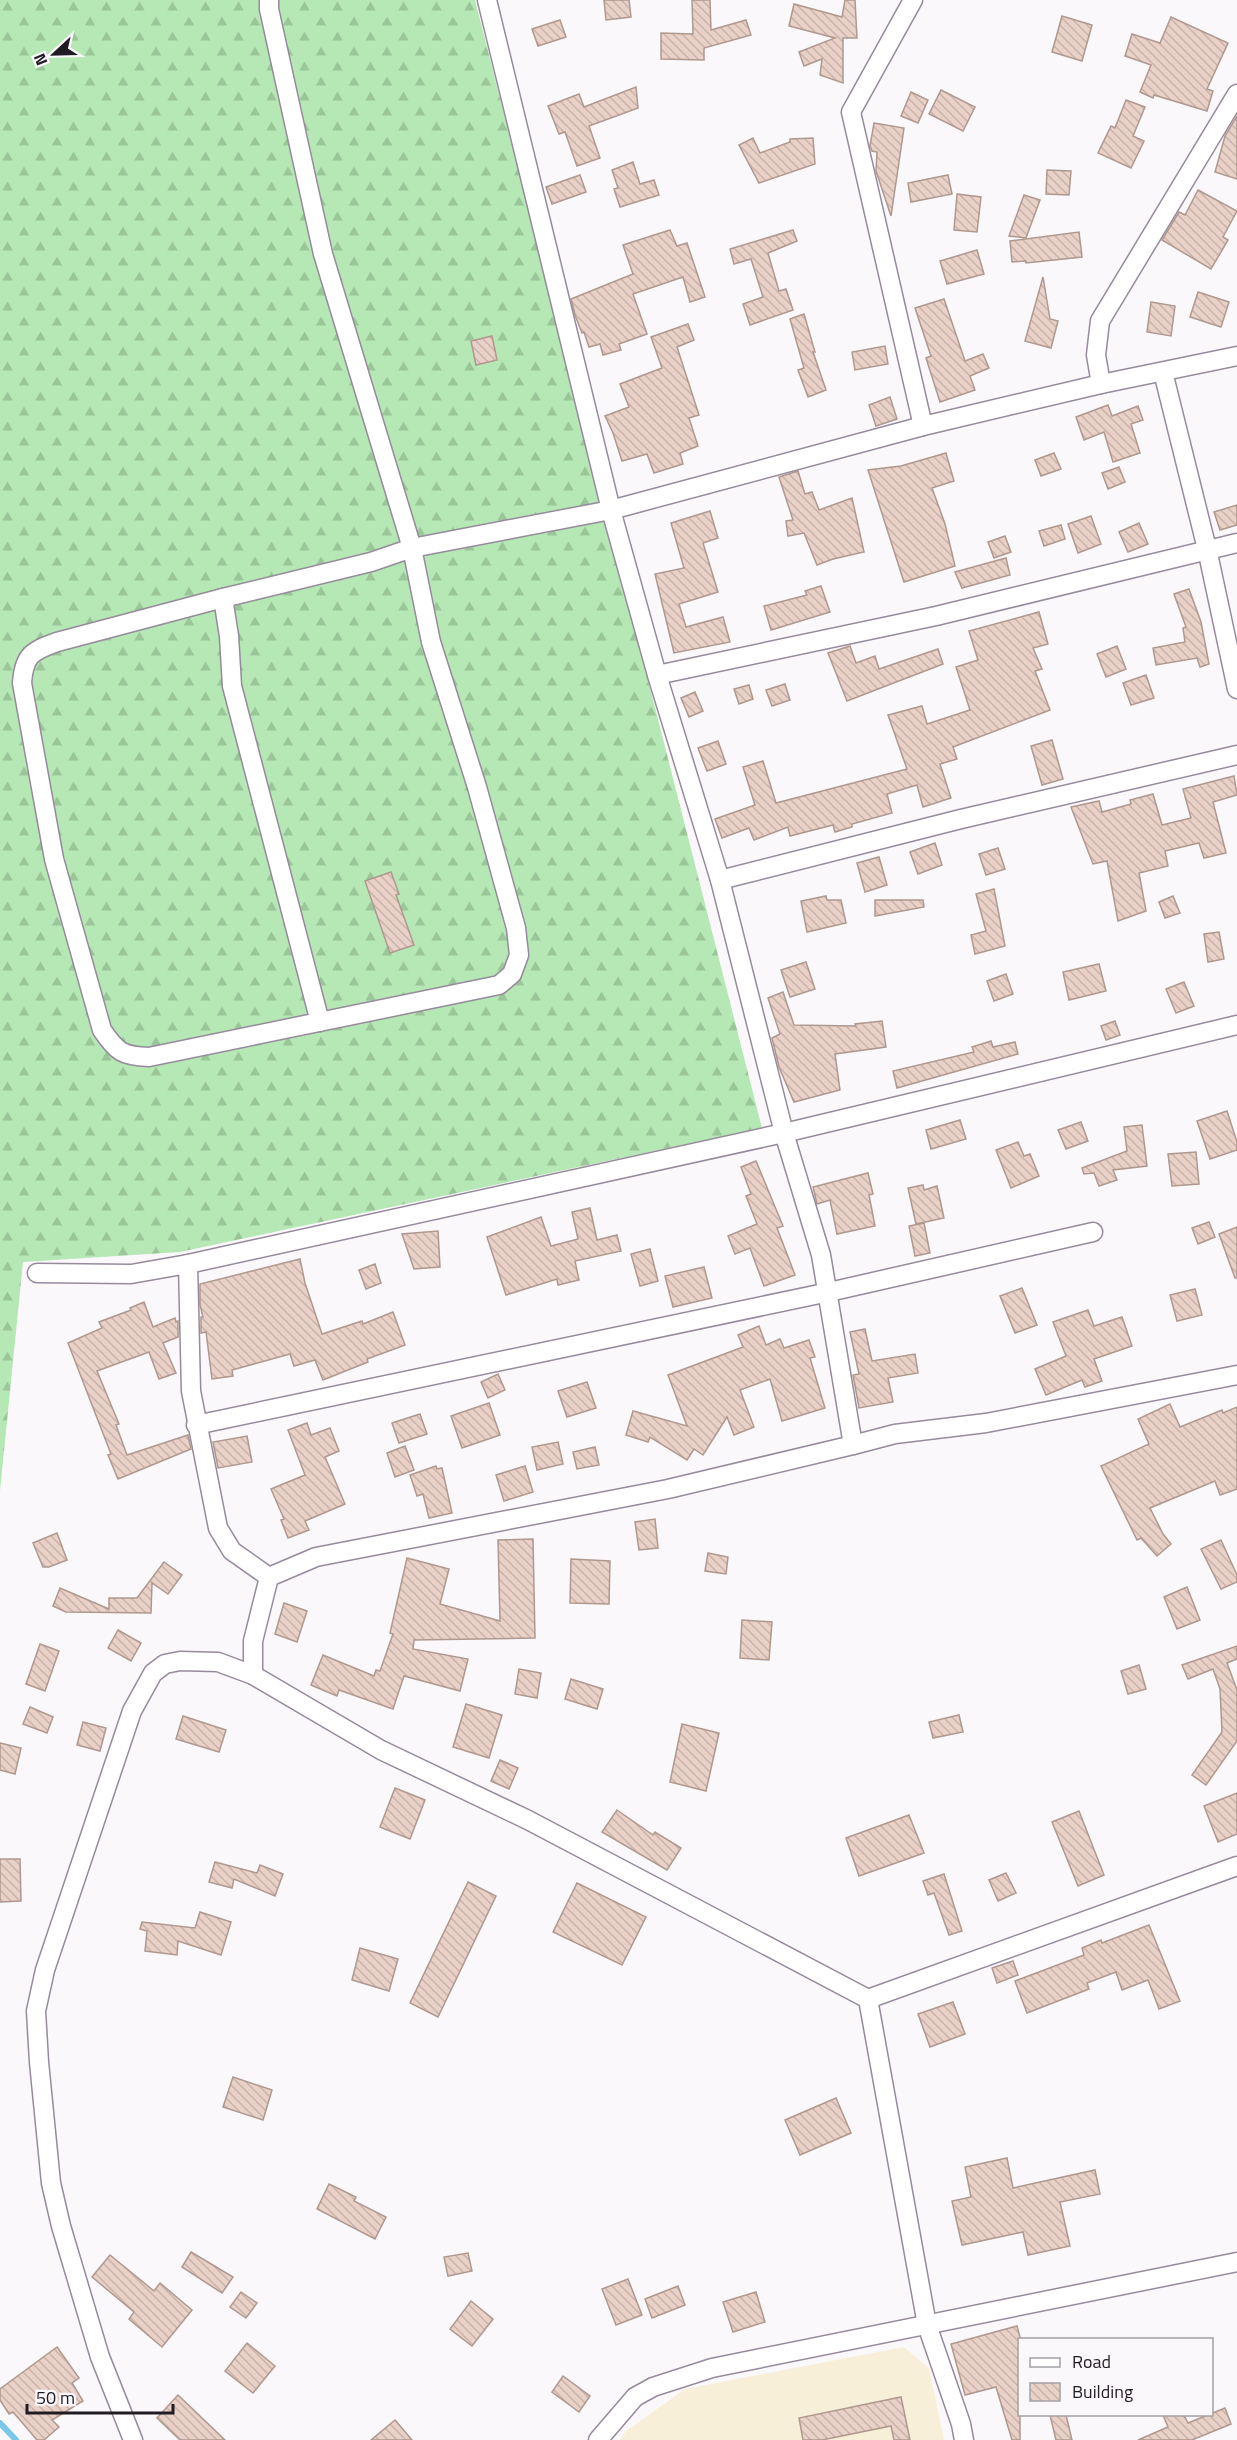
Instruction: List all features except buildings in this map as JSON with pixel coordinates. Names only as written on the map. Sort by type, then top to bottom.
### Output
[{"type":"street","points":[[269,0],[269,9],[323,254],[412,548],[431,642],[477,787],[516,928],[519,955],[512,974],[499,985],[149,1057],[131,1056],[119,1052],[102,1030],[54,859],[22,683],[23,668],[29,656],[36,650],[57,642],[223,598],[371,562],[412,548],[611,510],[923,426],[1101,384],[1237,356]]},
{"type":"street","points":[[487,0],[611,510],[657,675],[720,880],[784,1133],[821,1255],[853,1445]]},
{"type":"street","points":[[913,0],[851,112],[923,426]]},
{"type":"street","points":[[1101,384],[1096,355],[1100,321],[1237,94]]},
{"type":"street","points":[[1163,372],[1237,689]]},
{"type":"street","points":[[657,675],[936,616],[1237,543]]},
{"type":"street","points":[[223,598],[229,636],[232,686],[320,1022]]},
{"type":"street","points":[[720,880],[961,819],[1237,755]]},
{"type":"street","points":[[37,1273],[131,1274],[188,1264],[784,1133],[1237,1025]]},
{"type":"street","points":[[196,1425],[829,1292],[1093,1232]]},
{"type":"street","points":[[188,1264],[191,1391],[218,1528],[232,1551],[270,1577]]},
{"type":"street","points":[[270,1577],[316,1557],[668,1489],[895,1434],[986,1423],[1237,1375]]},
{"type":"street","points":[[253,1675],[253,1641],[270,1577]]},
{"type":"street","points":[[133,2440],[100,2357],[61,2226],[51,2183],[36,2011],[45,1970],[132,1712],[153,1673],[165,1664],[180,1661],[218,1662],[253,1675],[381,1750],[528,1820],[868,1999],[1237,1866]]},
{"type":"street","points":[[868,1999],[927,2325],[961,2424],[964,2440]]},
{"type":"street","points":[[598,2440],[635,2397],[661,2384],[712,2368],[1237,2262]]},
{"type":"shaded area","points":[[904,2347],[929,2368],[944,2440],[620,2440],[626,2431],[685,2389]]},
{"type":"green space","points":[[0,0],[475,0],[762,1128],[180,1252],[23,1262],[0,1491]]},
{"type":"waterway","points":[[0,2423],[16,2440]]}]
